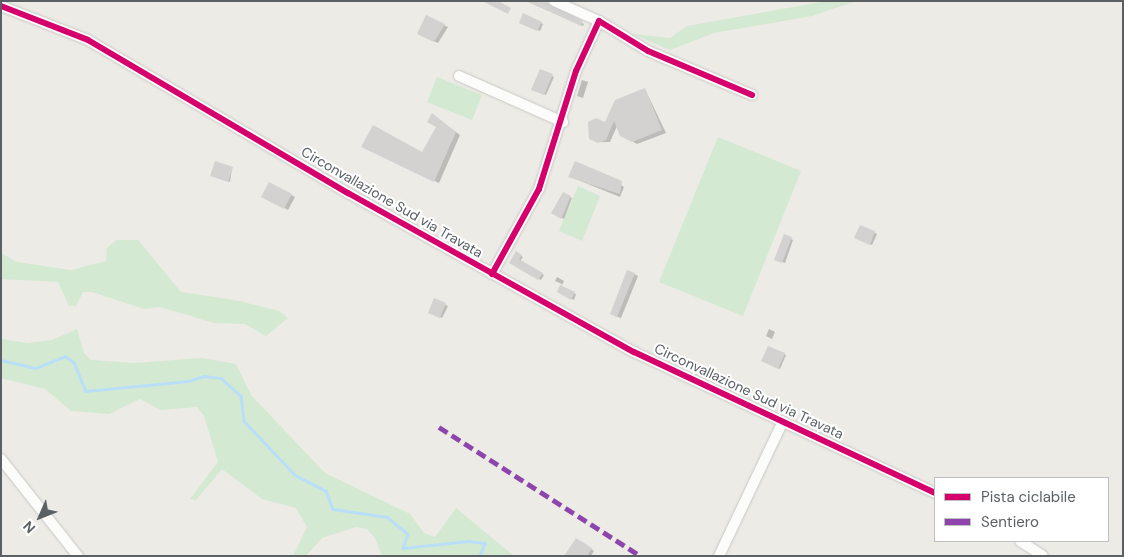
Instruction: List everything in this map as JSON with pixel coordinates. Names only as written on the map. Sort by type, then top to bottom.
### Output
[{"type":"street","points":[[554,1],[599,21],[648,51],[752,96]]},
{"type":"street","name":"Circonvallazione Sud via Travata","points":[[1,6],[88,40],[492,274],[634,352],[934,493]]},
{"type":"street","points":[[492,274],[539,189],[563,122],[576,71],[599,21]]},
{"type":"street","points":[[459,76],[563,122]]},
{"type":"street","points":[[719,556],[783,421]]},
{"type":"street","points":[[1,460],[78,556]]},
{"type":"street","points":[[1022,542],[1043,556]]},
{"type":"green space","points":[[827,1],[856,1],[812,16],[714,33],[670,50],[633,34],[670,38],[687,26]]},
{"type":"green space","points":[[437,77],[482,95],[472,120],[427,102]]},
{"type":"green space","points":[[718,137],[801,171],[743,316],[659,282]]},
{"type":"green space","points":[[578,186],[600,196],[582,241],[559,231]]},
{"type":"green space","points":[[116,240],[138,240],[181,292],[235,300],[279,311],[288,318],[266,336],[245,324],[214,323],[160,307],[144,309],[92,292],[83,292],[76,306],[69,306],[58,282],[1,279],[1,253],[17,262],[71,270],[106,261],[107,248]]},
{"type":"green space","points":[[77,329],[84,353],[91,360],[134,363],[202,358],[236,364],[251,395],[325,473],[410,514],[424,533],[435,537],[456,508],[514,556],[382,556],[375,538],[367,529],[356,527],[322,538],[306,556],[293,556],[307,527],[296,508],[262,499],[222,469],[196,500],[190,499],[218,462],[204,416],[197,407],[161,410],[140,399],[109,414],[71,411],[45,389],[1,378],[1,339],[28,343],[52,340]]},
{"type":"building","points":[[482,1],[498,1],[511,8],[508,14]]},
{"type":"building","points":[[527,1],[545,1],[583,21],[581,26]]},
{"type":"building","points":[[523,13],[542,22],[537,31],[519,23]]},
{"type":"building","points":[[426,15],[445,24],[434,42],[417,34]]},
{"type":"building","points":[[540,69],[553,74],[544,95],[531,90]]},
{"type":"building","points":[[645,88],[662,130],[632,142],[620,136],[614,121],[606,140],[598,143],[589,139],[588,122],[596,118],[605,122],[615,100]]},
{"type":"building","points":[[432,113],[456,132],[434,182],[361,147],[373,125],[422,152],[436,127],[427,122]]},
{"type":"building","points":[[215,161],[233,167],[228,182],[210,176]]},
{"type":"building","points":[[575,161],[622,181],[620,194],[568,177]]},
{"type":"building","points":[[269,182],[292,194],[284,209],[261,197]]},
{"type":"building","points":[[563,192],[571,196],[561,219],[551,213]]},
{"type":"building","points":[[860,225],[875,231],[870,245],[854,238]]},
{"type":"building","points":[[784,234],[792,237],[782,263],[774,260]]},
{"type":"building","points":[[516,251],[522,255],[519,259],[543,273],[538,280],[509,263]]},
{"type":"building","points":[[627,270],[635,273],[617,317],[610,314]]},
{"type":"building","points":[[560,285],[575,292],[571,300],[557,292]]},
{"type":"building","points":[[434,298],[446,303],[440,318],[428,313]]},
{"type":"building","points":[[768,346],[785,353],[778,369],[761,361]]},
{"type":"building","points":[[576,538],[592,548],[587,556],[564,556]]},
{"type":"waterway","points":[[1,360],[36,368],[65,356],[74,362],[86,391],[188,381],[204,376],[221,378],[241,396],[244,421],[295,475],[326,491],[333,509],[387,517],[408,534],[403,548],[469,541],[485,543],[480,556]]},
{"type":"marked path","points":[[439,427],[641,556]]},
{"type":"cycle path","points":[[1,6],[88,40],[348,193],[634,352],[934,493]]},
{"type":"cycle path","points":[[492,274],[539,189],[576,71],[599,21],[648,51],[752,95]]}]
